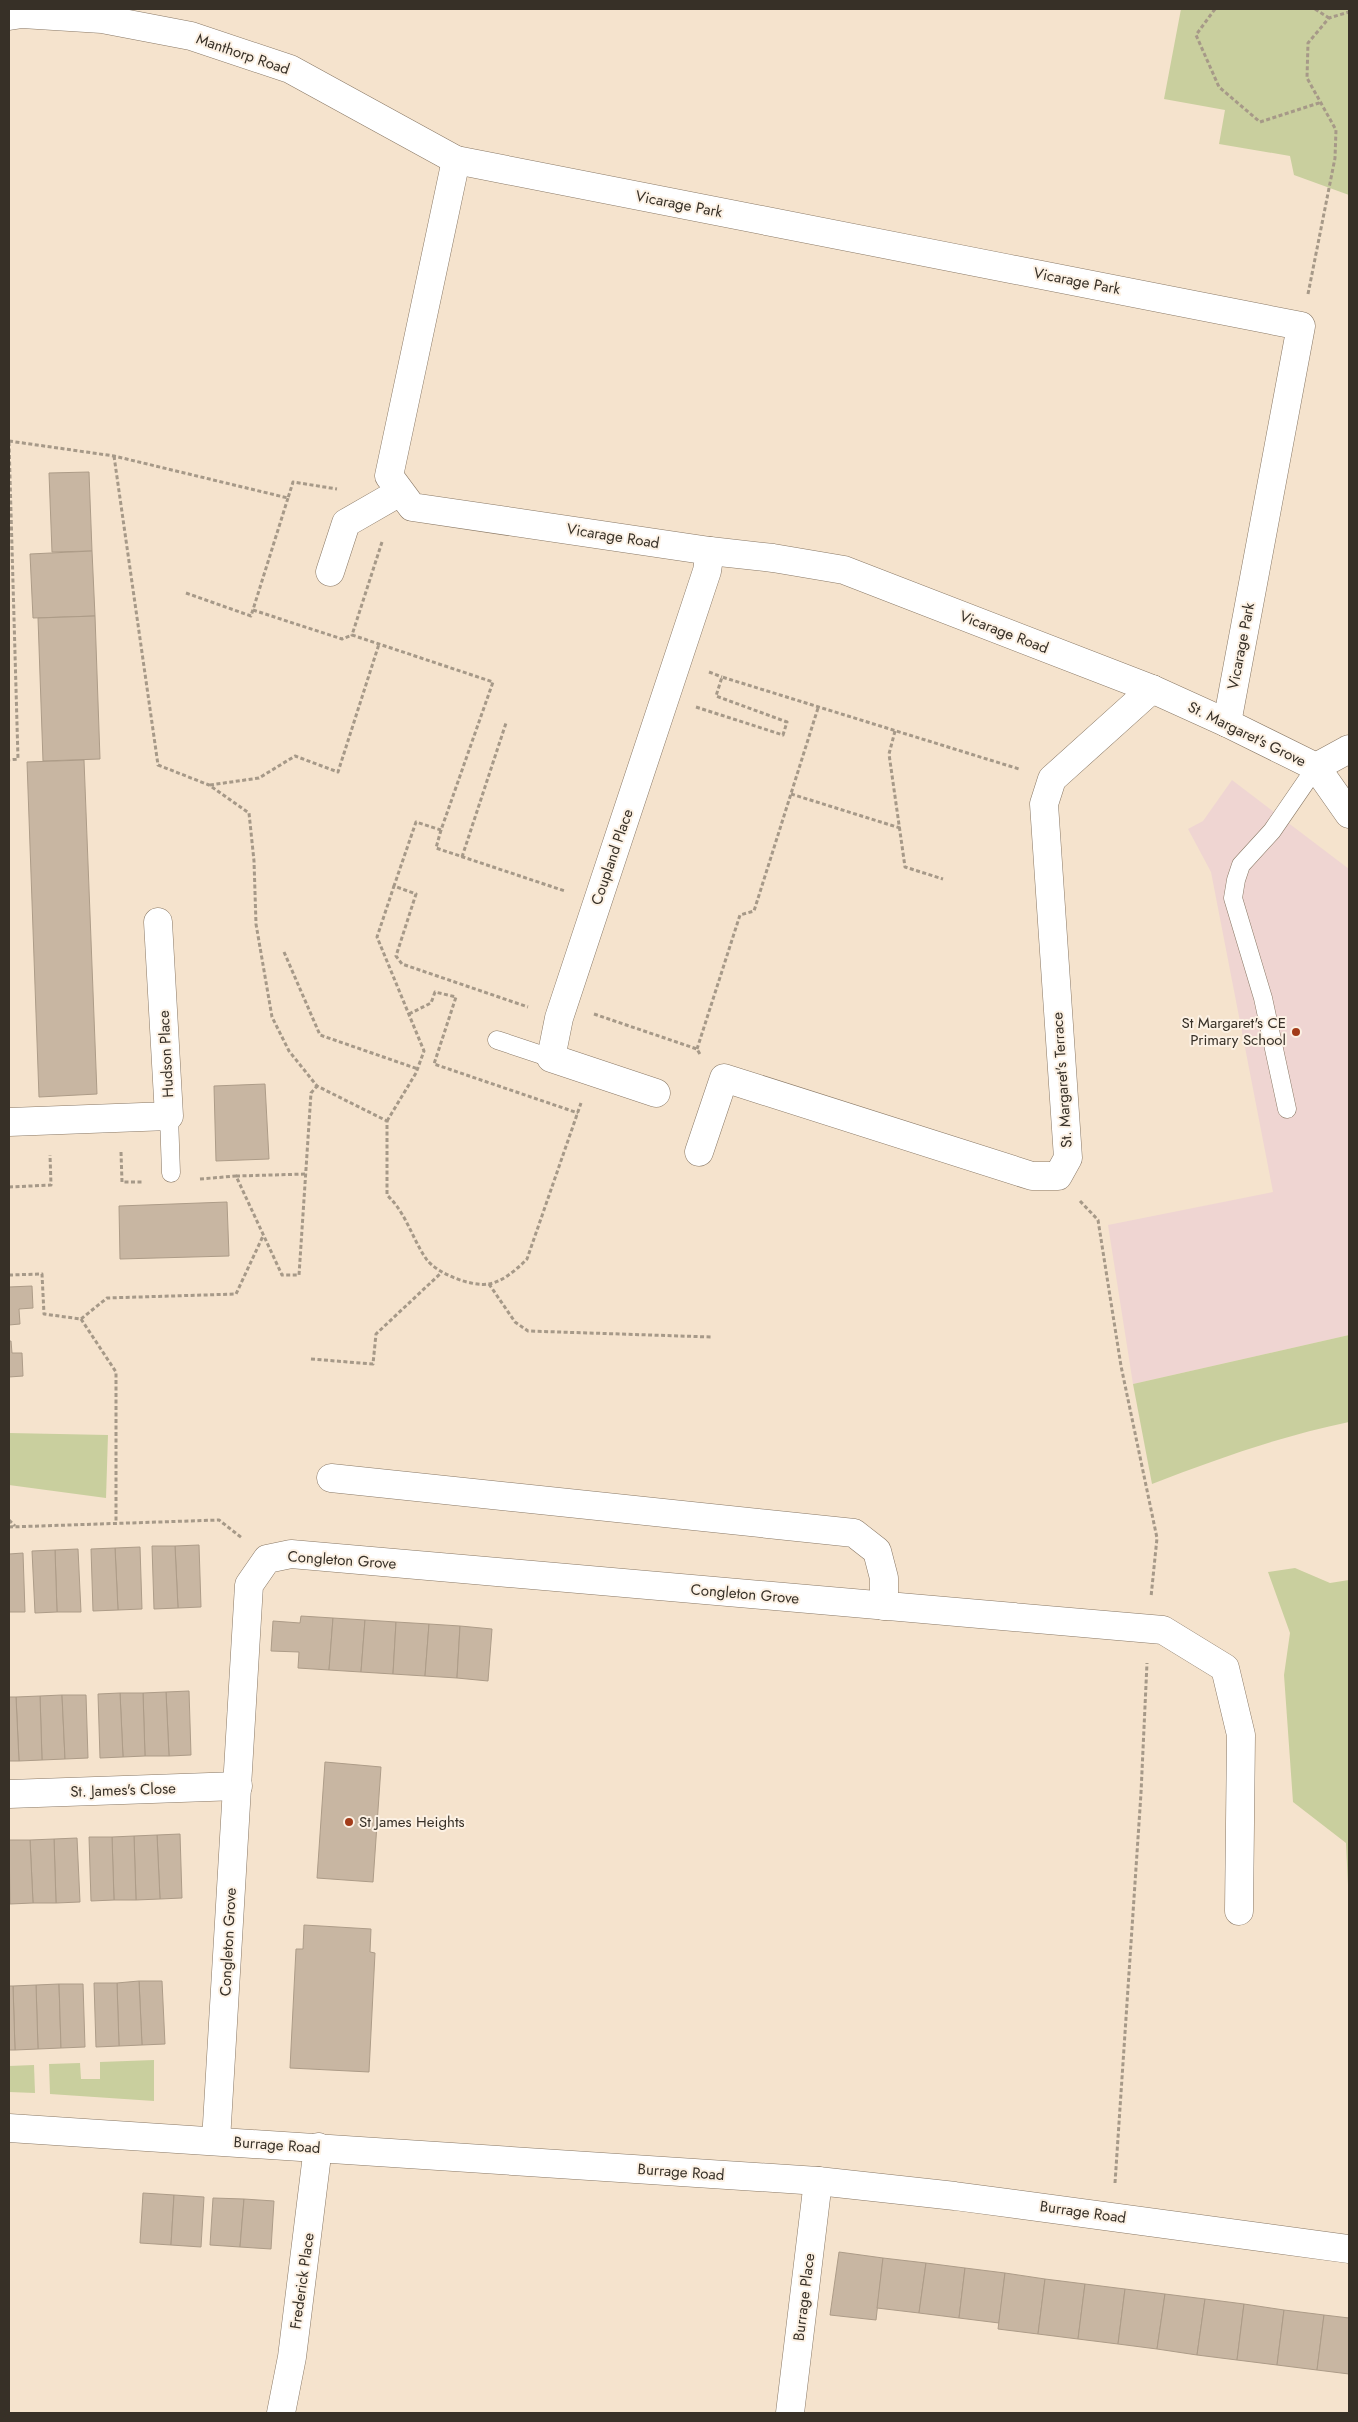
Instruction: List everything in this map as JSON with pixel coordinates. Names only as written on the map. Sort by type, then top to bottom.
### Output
[{"type":"street","name":"Manthorp Road","points":[[9,16],[22,14],[102,19],[191,36],[290,69],[456,160]]},
{"type":"street","name":"Vicarage Park","points":[[456,160],[1301,326],[1227,723]]},
{"type":"street","name":"Vicarage Road","points":[[456,160],[389,476],[381,503],[710,551],[773,558],[844,570],[1152,689]]},
{"type":"street","points":[[330,572],[346,523],[381,503]]},
{"type":"street","name":"Coupland Place","points":[[550,1058],[562,1011],[597,902],[707,571],[710,551]]},
{"type":"street","points":[[1052,779],[1152,689]]},
{"type":"street","name":"St. Margaret's Grove","points":[[1152,689],[1227,723],[1316,767],[1349,814]]},
{"type":"street","points":[[1316,767],[1349,749]]},
{"type":"street","name":"St. Margaret's Terrace","points":[[1052,779],[1044,804],[1068,1158],[1058,1176]]},
{"type":"street","name":"Hudson Place","points":[[9,1122],[169,1116],[158,922]]},
{"type":"street","points":[[550,1058],[656,1094]]},
{"type":"street","points":[[699,1152],[724,1078],[1032,1176],[1058,1176]]},
{"type":"street","points":[[331,1478],[854,1533],[877,1551],[884,1578],[884,1606]]},
{"type":"street","name":"Congleton Grove","points":[[216,2141],[249,1585],[267,1559],[291,1554],[1155,1629]]},
{"type":"street","points":[[1155,1629],[1225,1668],[1241,1734],[1239,1911]]},
{"type":"street","name":"St. James's Close","points":[[9,1794],[238,1786]]},
{"type":"street","name":"Burrage Road","points":[[9,2128],[818,2181],[1113,2216],[1349,2249]]},
{"type":"street","name":"Frederick Place","points":[[282,2413],[292,2357],[318,2148]]},
{"type":"street","name":"Burrage Place","points":[[790,2413],[818,2181]]},
{"type":"lane","points":[[1287,1109],[1263,998],[1234,898],[1236,880],[1241,865],[1272,831],[1316,767]]},
{"type":"lane","points":[[497,1040],[550,1058]]},
{"type":"lane","points":[[169,1116],[172,1173]]},
{"type":"path","points":[[1215,9],[1196,35],[1219,87],[1260,122],[1322,102]]},
{"type":"path","points":[[1315,9],[1329,18]]},
{"type":"path","points":[[1301,326],[1336,158],[1336,130],[1307,78],[1308,43],[1329,18],[1349,12]]},
{"type":"path","points":[[9,760],[18,759],[9,442],[114,456],[288,498]]},
{"type":"path","points":[[114,456],[158,765],[209,785],[248,813],[254,861],[256,924],[272,1017],[289,1051],[317,1086],[386,1121]]},
{"type":"path","points":[[186,594],[252,616],[293,482],[348,491],[381,503],[383,538],[352,635]]},
{"type":"path","points":[[253,610],[342,639],[352,635],[493,682],[436,848],[597,902]]},
{"type":"path","points":[[209,785],[259,778],[295,756],[338,772],[379,644]]},
{"type":"path","points":[[666,699],[783,735],[787,722],[716,696],[722,677],[1052,779]]},
{"type":"path","points":[[696,1049],[740,915],[754,911],[818,708]]},
{"type":"path","points":[[462,857],[506,723]]},
{"type":"path","points":[[895,731],[889,754],[905,867],[943,879]]},
{"type":"path","points":[[791,794],[900,828]]},
{"type":"path","points":[[441,830],[416,822],[377,937],[424,1051],[418,1068],[386,1121],[387,1196],[399,1207],[427,1260],[441,1273],[460,1280],[489,1284],[514,1272],[527,1259],[591,1072]]},
{"type":"path","points":[[394,886],[416,894],[396,956],[402,964],[696,1049],[701,1056],[712,1061],[724,1078]]},
{"type":"path","points":[[284,952],[320,1035],[418,1068]]},
{"type":"path","points":[[299,1275],[311,1093],[317,1086]]},
{"type":"path","points":[[9,1187],[51,1185],[49,1120]]},
{"type":"path","points":[[236,1176],[306,1174]]},
{"type":"path","points":[[1058,1176],[1098,1220],[1121,1366],[1157,1538],[1155,1629],[1141,1792],[1113,2216]]},
{"type":"path","points":[[81,1320],[107,1298],[236,1294],[263,1236]]},
{"type":"path","points":[[311,1359],[373,1364],[376,1334],[441,1273]]},
{"type":"path","points":[[9,1275],[42,1274],[44,1314],[81,1320],[116,1372],[116,1523]]},
{"type":"path","points":[[489,1284],[515,1322],[528,1331],[711,1337]]},
{"type":"path","points":[[9,1520],[16,1526]]},
{"type":"path","points":[[9,1527],[219,1520],[267,1559]]},
{"type":"shaded area","name":"St Margaret's CE Primary School","points":[[1232,780],[1349,869],[1349,1335],[1133,1384],[1108,1225],[1273,1192],[1211,872],[1188,829],[1203,821]]},
{"type":"green space","points":[[1181,9],[1349,9],[1349,195],[1294,175],[1290,156],[1219,144],[1225,110],[1164,99]]},
{"type":"green space","points":[[1349,1335],[1349,1422],[1249,1449],[1152,1484],[1133,1384]]},
{"type":"green space","points":[[9,1433],[108,1435],[106,1498],[9,1485]]},
{"type":"green space","points":[[1295,1568],[1330,1583],[1349,1580],[1349,1906],[1346,1843],[1293,1802],[1284,1675],[1290,1633],[1268,1572]]},
{"type":"green space","points":[[154,2060],[154,2101],[50,2094],[49,2064],[80,2063],[81,2079],[100,2079],[100,2062]]},
{"type":"green space","points":[[34,2065],[35,2093],[9,2092],[9,2066]]},
{"type":"building","points":[[89,472],[92,551],[52,552],[49,473]]},
{"type":"building","points":[[92,551],[95,616],[33,618],[30,554]]},
{"type":"building","points":[[95,616],[100,759],[43,761],[38,618]]},
{"type":"building","points":[[84,760],[97,1094],[39,1097],[27,762]]},
{"type":"building","points":[[265,1084],[269,1159],[216,1161],[214,1086]]},
{"type":"building","points":[[227,1202],[229,1256],[120,1259],[119,1206]]},
{"type":"building","points":[[32,1286],[33,1308],[19,1309],[20,1324],[9,1325],[9,1287]]},
{"type":"building","points":[[9,1341],[11,1341],[12,1353],[22,1353],[23,1376],[9,1377]]},
{"type":"building","points":[[199,1545],[201,1607],[178,1608],[175,1546]]},
{"type":"building","points":[[152,1546],[175,1546],[178,1608],[154,1609]]},
{"type":"building","points":[[140,1547],[142,1609],[118,1610],[115,1548]]},
{"type":"building","points":[[115,1548],[118,1610],[93,1611],[91,1549]]},
{"type":"building","points":[[78,1549],[81,1612],[57,1612],[55,1550]]},
{"type":"building","points":[[55,1550],[57,1612],[35,1613],[32,1551]]},
{"type":"building","points":[[23,1553],[25,1612],[9,1612],[9,1554]]},
{"type":"building","points":[[301,1616],[333,1618],[329,1670],[298,1668],[299,1652],[271,1651],[273,1621],[300,1623]]},
{"type":"building","points":[[333,1618],[365,1620],[361,1672],[329,1670]]},
{"type":"building","points":[[365,1620],[396,1622],[393,1674],[361,1672]]},
{"type":"building","points":[[396,1622],[429,1624],[425,1676],[393,1674]]},
{"type":"building","points":[[429,1624],[460,1626],[457,1678],[425,1676]]},
{"type":"building","points":[[460,1626],[492,1629],[488,1681],[457,1678]]},
{"type":"building","points":[[189,1691],[191,1755],[169,1756],[166,1692]]},
{"type":"building","points":[[166,1692],[169,1756],[145,1756],[143,1693]]},
{"type":"building","points":[[120,1693],[143,1693],[145,1756],[123,1757]]},
{"type":"building","points":[[120,1693],[123,1757],[100,1758],[98,1694]]},
{"type":"building","points":[[62,1695],[65,1759],[42,1760],[40,1696]]},
{"type":"building","points":[[62,1695],[86,1695],[88,1758],[65,1759]]},
{"type":"building","points":[[40,1696],[42,1760],[19,1761],[16,1697]]},
{"type":"building","points":[[9,1697],[16,1697],[19,1761],[9,1761]]},
{"type":"building","name":"St James Heights","points":[[325,1762],[381,1767],[373,1882],[317,1878]]},
{"type":"building","points":[[180,1834],[182,1898],[160,1899],[157,1835]]},
{"type":"building","points":[[157,1835],[160,1899],[136,1900],[134,1836]]},
{"type":"building","points":[[134,1836],[136,1900],[114,1900],[112,1837]]},
{"type":"building","points":[[89,1837],[112,1837],[114,1900],[91,1901]]},
{"type":"building","points":[[77,1838],[80,1902],[56,1903],[54,1839]]},
{"type":"building","points":[[54,1839],[56,1903],[33,1903],[30,1840]]},
{"type":"building","points":[[9,1840],[30,1840],[33,1903],[10,1904]]},
{"type":"building","points":[[304,1925],[371,1929],[370,1952],[375,1953],[369,2072],[290,2068],[296,1949],[303,1949]]},
{"type":"building","points":[[139,1981],[162,1981],[165,2044],[142,2045]]},
{"type":"building","points":[[139,1981],[142,2045],[119,2046],[117,1983]]},
{"type":"building","points":[[94,1983],[117,1983],[119,2046],[96,2047]]},
{"type":"building","points":[[59,1984],[61,2048],[38,2049],[36,1985]]},
{"type":"building","points":[[59,1984],[83,1984],[85,2047],[61,2048]]},
{"type":"building","points":[[36,1985],[38,2049],[15,2050],[13,1986]]},
{"type":"building","points":[[9,1986],[13,1986],[15,2050],[9,2050]]},
{"type":"building","points":[[143,2193],[174,2195],[171,2245],[140,2243]]},
{"type":"building","points":[[174,2195],[204,2197],[201,2247],[171,2245]]},
{"type":"building","points":[[213,2198],[244,2199],[240,2247],[210,2245]]},
{"type":"building","points":[[244,2199],[274,2201],[271,2249],[240,2247]]},
{"type":"building","points":[[839,2252],[883,2258],[876,2320],[830,2315]]},
{"type":"building","points":[[883,2258],[926,2263],[919,2313],[877,2308]]},
{"type":"building","points":[[926,2263],[965,2268],[959,2318],[919,2313]]},
{"type":"building","points":[[965,2268],[1005,2273],[999,2323],[959,2318]]},
{"type":"building","points":[[1005,2273],[1045,2279],[1038,2334],[998,2329]]},
{"type":"building","points":[[1045,2279],[1085,2284],[1078,2339],[1038,2334]]},
{"type":"building","points":[[1085,2284],[1125,2289],[1118,2344],[1078,2339]]},
{"type":"building","points":[[1125,2289],[1165,2294],[1157,2349],[1118,2344]]},
{"type":"building","points":[[1165,2294],[1205,2299],[1197,2355],[1157,2349]]},
{"type":"building","points":[[1205,2299],[1244,2304],[1237,2360],[1197,2355]]},
{"type":"building","points":[[1244,2304],[1284,2310],[1277,2365],[1237,2360]]},
{"type":"building","points":[[1284,2310],[1324,2315],[1317,2370],[1277,2365]]},
{"type":"building","points":[[1324,2315],[1349,2318],[1349,2374],[1317,2370]]},
{"type":"place","name":"St Margaret's CE Primary School","points":[[1296,1032]]},
{"type":"place","name":"St James Heights","points":[[349,1822]]}]
